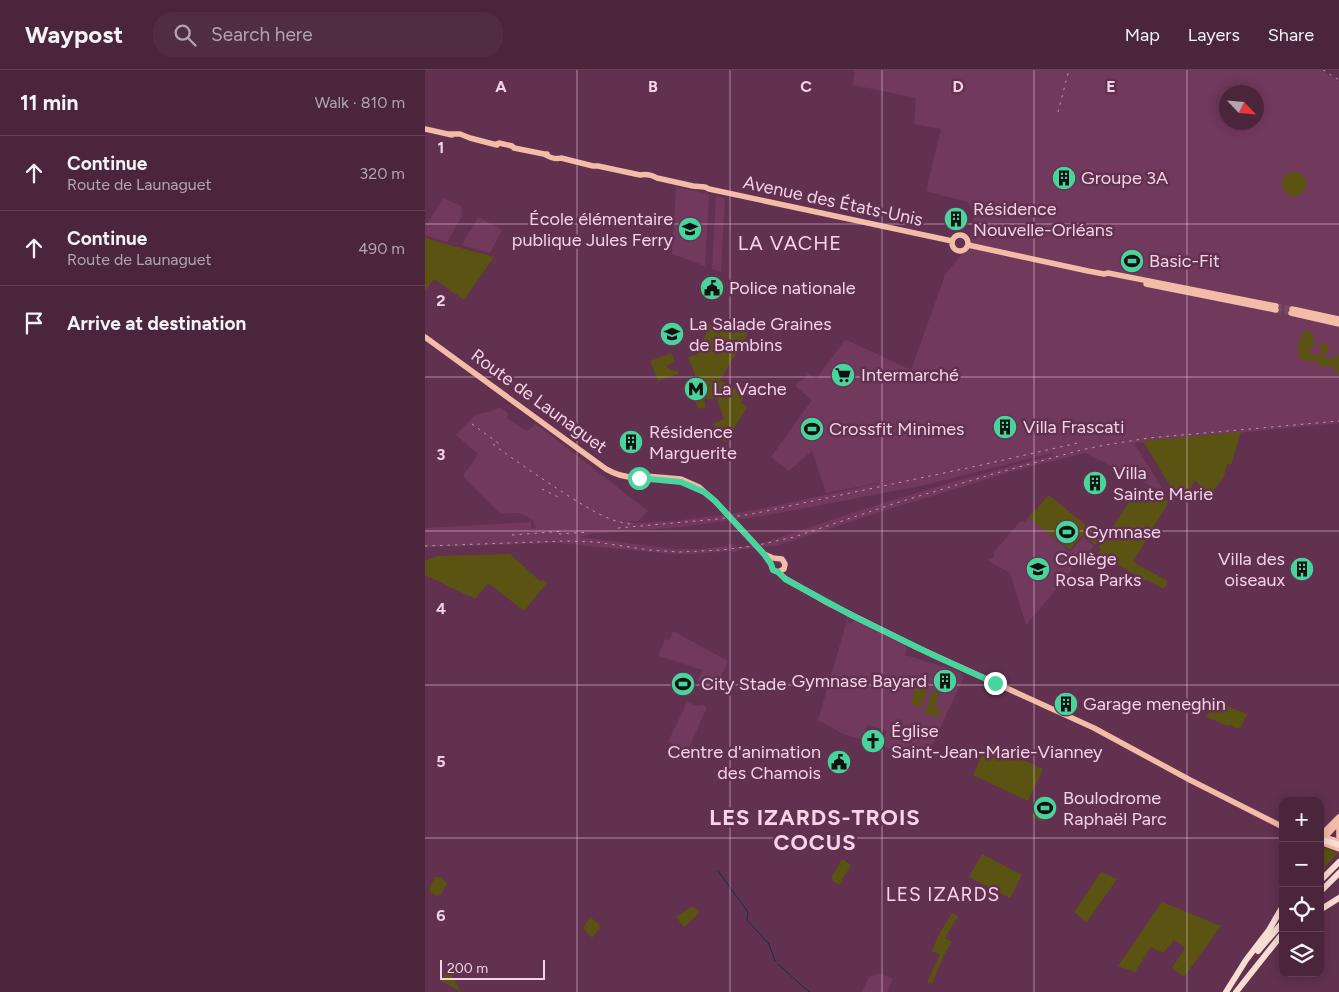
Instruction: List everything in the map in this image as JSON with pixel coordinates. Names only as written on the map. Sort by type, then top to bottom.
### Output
[{"type":"highway","points":[[1324,840],[1339,843]]},
{"type":"highway","points":[[1324,877],[1339,862]]},
{"type":"highway","points":[[1324,888],[1339,873]]},
{"type":"highway","points":[[1324,907],[1339,898]]},
{"type":"highway","points":[[1226,992],[1279,913]]},
{"type":"highway","points":[[1226,992],[1279,927]]},
{"type":"highway","points":[[1236,992],[1279,938]]},
{"type":"highway","points":[[1236,992],[1279,944]]},
{"type":"main road","name":"Avenue des États-Unis","points":[[425,129],[459,138],[470,138],[498,146],[544,154],[557,159],[582,162],[587,165],[653,179],[657,178],[705,190],[709,189],[952,241]]},
{"type":"main road","points":[[956,235],[963,235],[967,238],[968,245],[963,251],[957,250],[952,246],[952,241],[956,235]]},
{"type":"main road","points":[[968,245],[1127,280],[1276,308]]},
{"type":"main road","points":[[1339,319],[1292,311],[1339,324]]},
{"type":"main road","name":"Route de Launaguet","points":[[425,337],[607,469],[621,476],[681,482],[704,492],[715,501],[771,564]]},
{"type":"main road","name":"Route de Launaguet","points":[[764,554],[776,558]]},
{"type":"main road","points":[[776,558],[784,560],[785,566],[781,571],[773,570],[771,564],[776,558]]},
{"type":"main road","points":[[781,571],[782,576],[853,616],[935,656],[1067,715],[1279,824]]},
{"type":"main road","points":[[1324,834],[1339,816]]},
{"type":"main road","points":[[1324,835],[1339,822]]},
{"type":"main road","points":[[1339,829],[1339,836]]},
{"type":"main road","points":[[1324,840],[1339,849]]},
{"type":"shaded area","points":[[855,70],[1321,70],[1339,81],[1339,423],[1134,443],[1162,488],[1161,491],[1085,453],[1024,468],[776,546],[738,550],[736,553],[731,551],[671,554],[559,543],[425,547],[425,528],[531,522],[531,529],[536,528],[533,520],[519,513],[501,514],[463,476],[478,454],[456,435],[475,415],[500,407],[509,414],[507,418],[527,431],[536,424],[648,511],[638,521],[627,521],[633,523],[674,521],[760,509],[899,479],[826,493],[812,451],[789,471],[771,457],[812,400],[795,386],[806,376],[806,372],[816,379],[845,340],[911,370],[945,275],[961,255],[970,250],[974,215],[968,202],[926,191],[941,129],[914,124],[916,98],[853,85]],"holes":[[[1052,453],[1053,455],[870,507],[763,543],[738,547],[729,543],[728,546],[673,549],[580,537],[591,534],[682,527],[769,515],[925,485]]]},
{"type":"shaded area","points":[[1294,172],[1302,176],[1306,184],[1302,192],[1294,196],[1286,192],[1282,184],[1286,176]]},
{"type":"shaded area","name":"École élémentaire publique Jules Ferry","points":[[676,187],[709,194],[705,266],[672,254]]},
{"type":"shaded area","points":[[716,196],[725,198],[721,272],[712,269]]},
{"type":"shaded area","points":[[443,198],[461,206],[462,216],[447,242],[425,235],[425,227]]},
{"type":"shaded area","points":[[478,217],[502,230],[490,253],[462,245]]},
{"type":"shaded area","points":[[425,238],[494,257],[464,300],[434,279],[425,291]]},
{"type":"shaded area","points":[[710,325],[739,329],[748,333],[720,380],[745,394],[741,403],[747,407],[726,442],[719,437],[719,431],[712,424],[724,419],[716,397],[708,400],[707,398],[704,399],[706,407],[698,409],[691,386],[698,382],[688,357],[696,355]]},
{"type":"shaded area","points":[[1305,330],[1312,332],[1315,344],[1309,350],[1310,354],[1320,355],[1322,351],[1318,347],[1321,343],[1326,344],[1329,348],[1325,354],[1325,357],[1328,359],[1336,357],[1339,352],[1339,374],[1336,373],[1334,367],[1320,366],[1313,360],[1306,361],[1300,359],[1298,344]]},
{"type":"shaded area","points":[[671,353],[675,362],[666,366],[670,370],[678,371],[678,374],[658,381],[650,361]]},
{"type":"shaded area","points":[[1241,432],[1231,465],[1227,464],[1221,481],[1210,497],[1202,502],[1199,502],[1201,487],[1194,481],[1186,502],[1175,494],[1143,441]]},
{"type":"shaded area","points":[[1145,490],[1169,501],[1133,562],[1168,581],[1164,589],[1146,581],[1098,553],[1101,550],[1099,547],[1134,495]]},
{"type":"shaded area","points":[[1049,495],[1100,537],[1095,545],[1083,535],[1070,550],[1030,519],[1029,517]]},
{"type":"shaded area","name":"Collège Rosa Parks","points":[[1029,517],[1070,552],[1083,537],[1094,546],[1026,625],[1010,573],[987,560],[989,558],[992,559],[993,553],[1020,522],[1024,522]]},
{"type":"shaded area","points":[[510,554],[541,582],[543,580],[547,583],[524,611],[488,583],[475,599],[425,575],[425,561],[437,556]]},
{"type":"shaded area","points":[[848,617],[848,623],[856,621],[905,645],[907,650],[905,655],[962,673],[961,676],[964,677],[926,758],[886,748],[883,744],[887,731],[867,725],[863,740],[843,734],[818,720]]},
{"type":"shaded area","points":[[673,631],[728,661],[714,692],[697,682],[703,670],[658,656],[665,639],[669,640]]},
{"type":"shaded area","name":"City Stade","points":[[682,673],[691,677],[683,695],[674,691]]},
{"type":"shaded area","points":[[916,687],[927,690],[921,707],[911,704]]},
{"type":"shaded area","points":[[932,691],[939,693],[935,707],[932,707],[941,710],[939,717],[925,713]]},
{"type":"shaded area","points":[[687,702],[707,707],[689,748],[684,750],[668,742]]},
{"type":"shaded area","points":[[1227,706],[1247,714],[1241,727],[1238,729],[1206,717],[1212,711]]},
{"type":"shaded area","points":[[987,743],[1043,769],[1028,801],[973,775]]},
{"type":"shaded area","name":"Boulodrome Raphaël Parc","points":[[1041,798],[1050,803],[1056,803],[1052,813],[1046,813],[1042,822],[1031,817]]},
{"type":"shaded area","points":[[1324,848],[1338,853],[1324,868]]},
{"type":"shaded area","points":[[982,854],[1022,875],[1010,898],[969,877]]},
{"type":"shaded area","points":[[842,859],[851,865],[839,885],[831,878]]},
{"type":"shaded area","points":[[1101,872],[1117,879],[1087,922],[1074,912]]},
{"type":"shaded area","points":[[435,877],[440,877],[447,883],[438,896],[430,892],[429,889]]},
{"type":"shaded area","points":[[1162,902],[1221,926],[1184,977],[1172,968],[1185,948],[1174,940],[1163,953],[1151,947],[1135,972],[1118,966]]},
{"type":"shaded area","points":[[692,906],[700,912],[684,927],[676,917]]},
{"type":"shaded area","points":[[952,913],[958,916],[945,938],[952,942],[944,955],[932,984],[927,982],[940,955],[932,951],[938,936]]},
{"type":"shaded area","points":[[590,917],[599,924],[600,928],[592,938],[583,928]]},
{"type":"shaded area","points":[[446,971],[450,972],[461,992],[441,981]]},
{"type":"shaded area","points":[[879,973],[893,979],[887,992],[862,992],[869,977]]},
{"type":"waterway","points":[[718,871],[748,912],[747,920],[769,944],[775,961]]},
{"type":"waterway","points":[[778,964],[809,992]]},
{"type":"tunnel","points":[[1276,306],[1292,309]]},
{"type":"tunnel","points":[[1276,310],[1291,313]]},
{"type":"railway","points":[[1058,112],[1069,70]]},
{"type":"railway","points":[[1323,70],[1339,80]]},
{"type":"railway","points":[[425,546],[565,541],[596,542],[649,550],[679,552],[754,546],[794,537],[896,503],[1081,450],[1149,438],[1339,421]]},
{"type":"railway","points":[[472,424],[501,445]]},
{"type":"railway","points":[[618,528],[752,514],[1082,442]]},
{"type":"railway","points":[[493,444],[541,478],[592,510],[614,520],[630,524]]},
{"type":"railway","points":[[542,489],[558,497]]},
{"type":"railway","points":[[512,535],[565,531]]},
{"type":"railway","points":[[559,534],[588,532]]},
{"type":"place","name":"Groupe 3A","points":[[1064,178]]},
{"type":"place","name":"Résidence Nouvelle-Orléans","points":[[956,219]]},
{"type":"place","name":"École élémentaire publique Jules Ferry","points":[[690,229]]},
{"type":"place","name":"Basic-Fit","points":[[1132,261]]},
{"type":"place","name":"Police nationale","points":[[712,288]]},
{"type":"place","name":"La Salade Graines de Bambins","points":[[672,334]]},
{"type":"place","name":"Intermarché","points":[[843,375]]},
{"type":"place","name":"La Vache","points":[[696,389]]},
{"type":"place","name":"Villa Frascati","points":[[1005,427]]},
{"type":"place","name":"Crossfit Minimes","points":[[812,429]]},
{"type":"place","name":"Résidence Marguerite","points":[[631,442]]},
{"type":"place","name":"Villa Sainte Marie","points":[[1095,483]]},
{"type":"place","name":"Gymnase","points":[[1067,532]]},
{"type":"place","name":"Collège Rosa Parks","points":[[1038,569]]},
{"type":"place","name":"Villa des oiseaux","points":[[1302,569]]},
{"type":"place","name":"Gymnase Bayard","points":[[945,681]]},
{"type":"place","name":"City Stade","points":[[683,684]]},
{"type":"place","name":"Garage meneghin","points":[[1066,704]]},
{"type":"place","name":"Église Saint-Jean-Marie-Vianney","points":[[873,741]]},
{"type":"place","name":"Centre d'animation des Chamois","points":[[839,762]]},
{"type":"place","name":"Boulodrome Raphaël Parc","points":[[1045,808]]},
{"type":"district","name":"LA VACHE","points":[[790,243]]},
{"type":"district","name":"LES IZARDS-TROIS COCUS","points":[[815,830]]},
{"type":"district","name":"LES IZARDS","points":[[943,894]]},
{"type":"route","points":[[639,478],[681,482],[704,492],[715,501],[764,554],[773,570],[785,579],[853,616],[995,683]]}]
